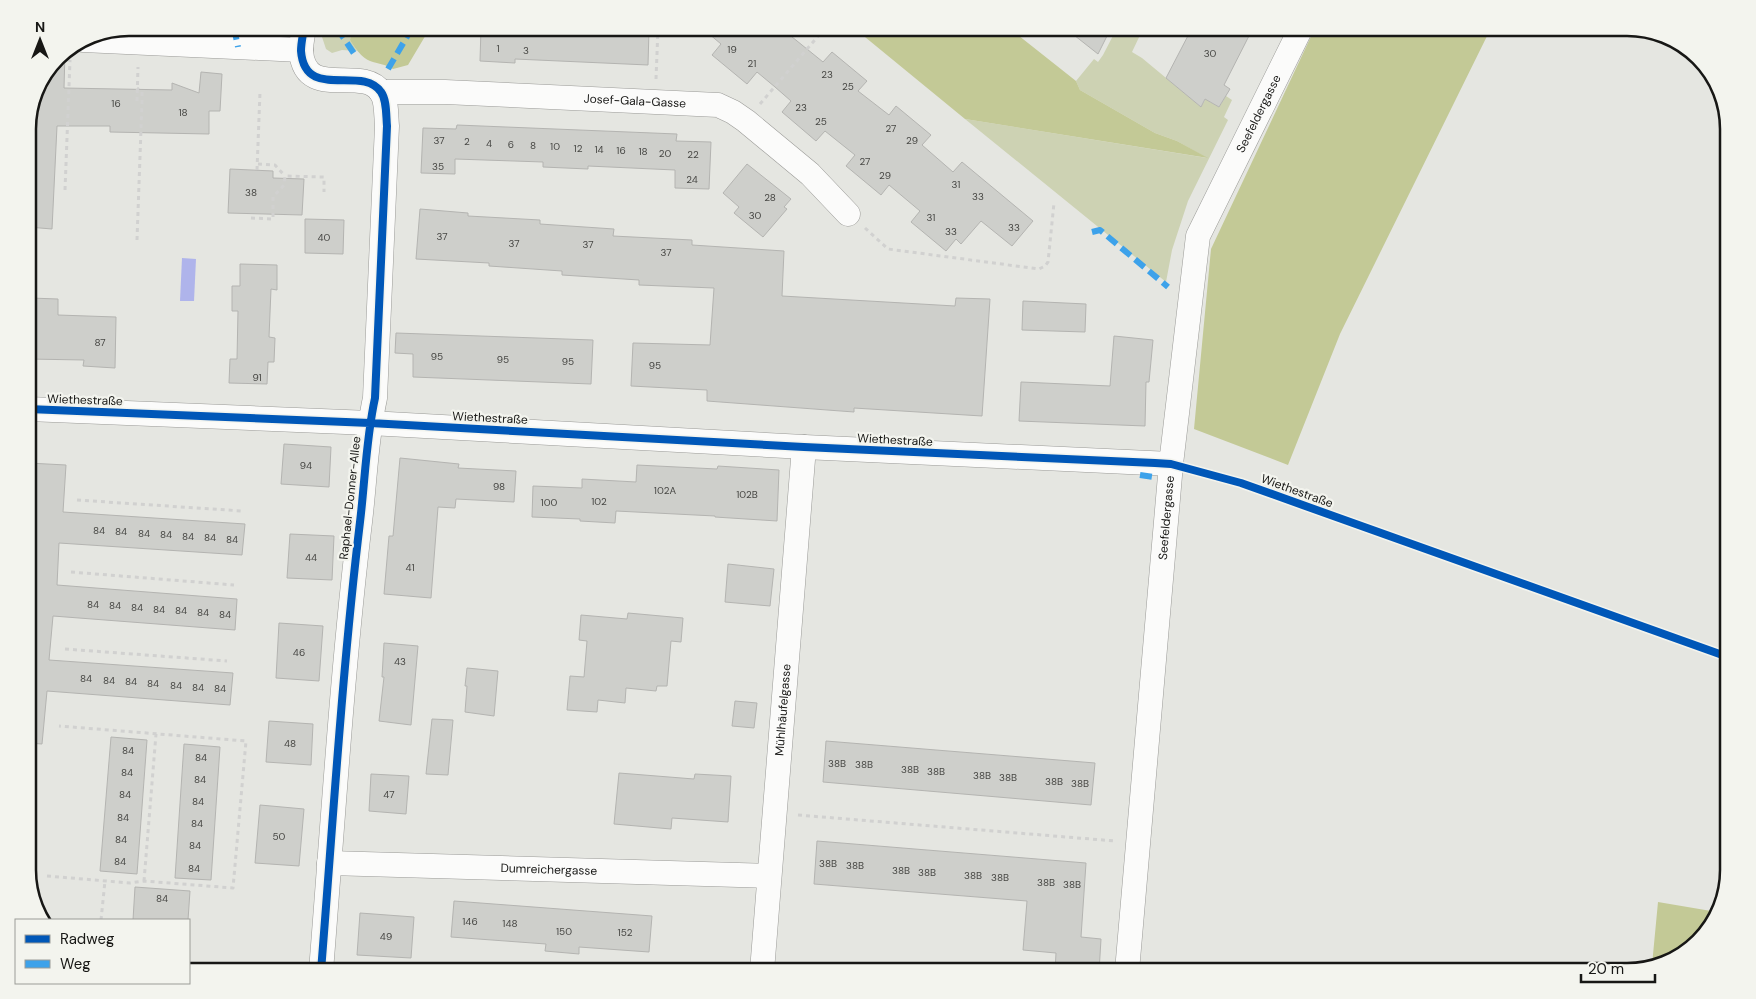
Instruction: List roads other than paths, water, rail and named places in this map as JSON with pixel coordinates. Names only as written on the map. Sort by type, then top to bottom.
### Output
[{"type":"street","name":"Seefeldergasse","points":[[1128,963],[1171,464],[1198,236],[1297,36]]},
{"type":"street","points":[[84,49],[302,39],[304,66],[316,77],[335,81],[358,81],[372,84],[381,92]]},
{"type":"street","name":"Josef-Gala-Gasse","points":[[381,92],[445,92],[718,105],[746,121],[810,174],[848,214]]},
{"type":"street","name":"Raphael-Donner-Allee","points":[[321,963],[350,604],[370,423],[375,398],[387,126],[386,108],[381,92]]},
{"type":"street","name":"Wiethestraße","points":[[36,409],[370,423],[804,447],[1171,464]]},
{"type":"street","name":"Mühlhäufelgasse","points":[[763,963],[804,447]]},
{"type":"street","name":"Dumreichergasse","points":[[329,863],[769,876]]},
{"type":"water","points":[[182,258],[196,259],[194,301],[180,301]]}]
